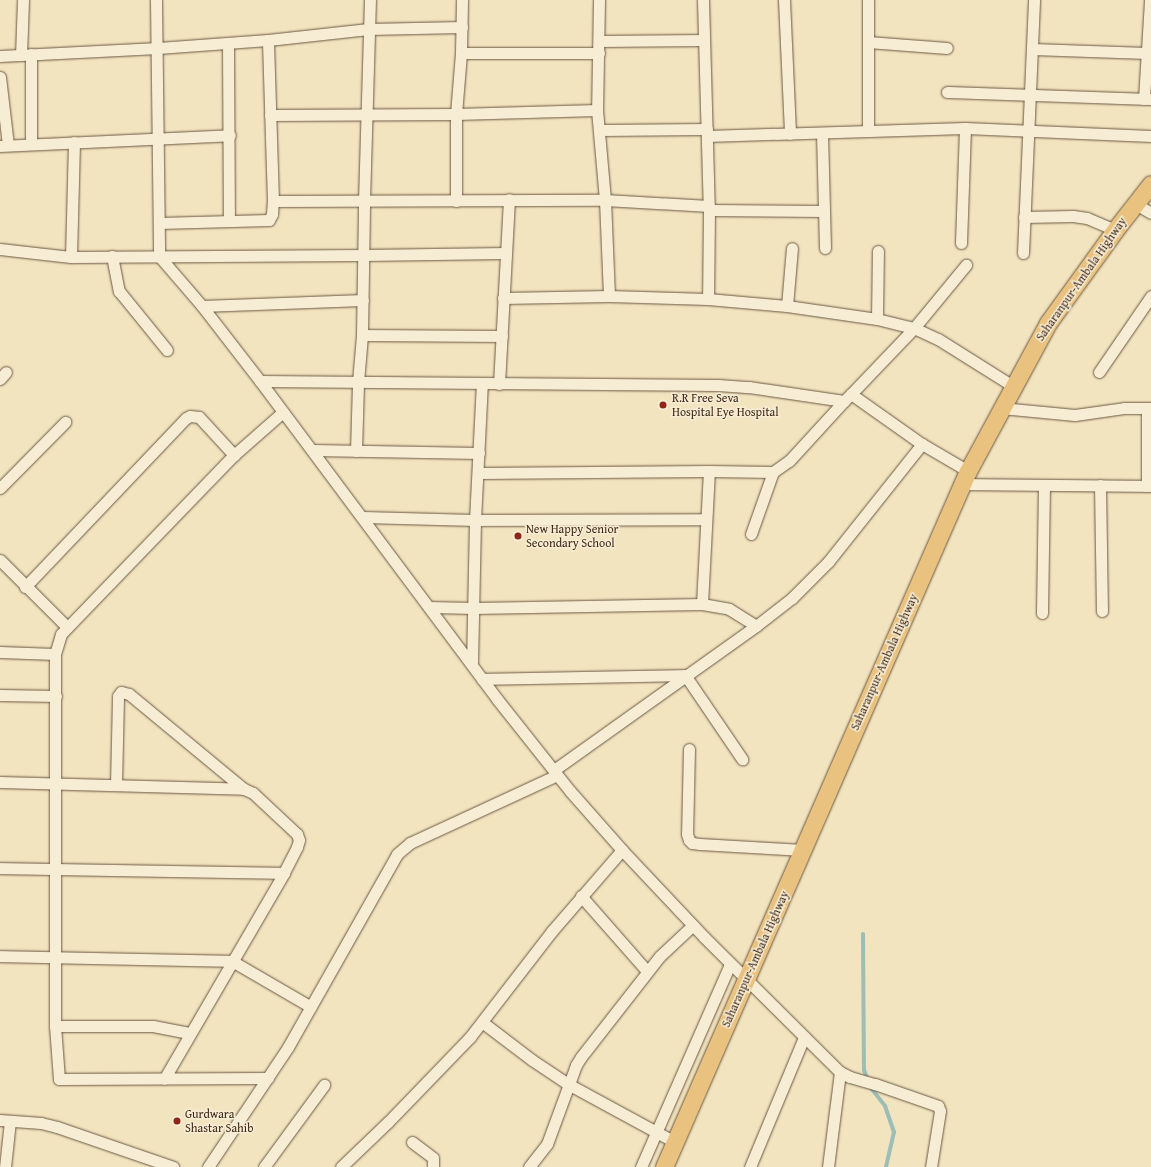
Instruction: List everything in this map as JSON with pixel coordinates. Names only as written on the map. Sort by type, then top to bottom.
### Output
[{"type":"main road","name":"Saharanpur-Ambala Highway","points":[[664,1167],[965,477],[1048,323],[1114,230],[1151,184]]},
{"type":"street","points":[[23,0],[31,144]]},
{"type":"street","points":[[156,0],[158,48],[157,138],[159,256],[202,306],[260,381],[482,678],[555,773],[622,850],[730,964],[840,1072],[938,1106],[940,1111],[931,1167]]},
{"type":"street","points":[[356,451],[358,382],[362,335],[368,29],[370,0]]},
{"type":"street","points":[[456,201],[456,114],[461,53],[462,0]]},
{"type":"street","points":[[600,0],[597,110],[600,130],[605,200],[609,296]]},
{"type":"street","points":[[703,0],[709,208],[708,299]]},
{"type":"street","points":[[784,0],[790,134]]},
{"type":"street","points":[[868,0],[868,131]]},
{"type":"street","points":[[1023,254],[1034,0]]},
{"type":"street","points":[[947,92],[1148,99],[1147,53],[1150,0]]},
{"type":"street","points":[[0,56],[228,43],[368,29],[462,27]]},
{"type":"street","points":[[159,223],[269,220],[273,202],[268,40]]},
{"type":"street","points":[[599,41],[704,40]]},
{"type":"street","points":[[868,42],[947,48]]},
{"type":"street","points":[[228,43],[230,135],[229,221]]},
{"type":"street","points":[[1032,49],[1147,53]]},
{"type":"street","points":[[461,53],[598,53]]},
{"type":"street","points":[[0,77],[4,146],[230,135]]},
{"type":"street","points":[[270,115],[456,114],[597,110]]},
{"type":"street","points":[[600,130],[790,134],[965,128],[1151,136]]},
{"type":"street","points":[[962,243],[965,128]]},
{"type":"street","points":[[822,133],[825,248]]},
{"type":"street","points":[[71,257],[74,142]]},
{"type":"street","points":[[498,384],[509,200]]},
{"type":"street","points":[[273,202],[605,200],[709,208],[824,211]]},
{"type":"street","points":[[1136,204],[1151,213]]},
{"type":"street","points":[[1024,217],[1073,216],[1087,218],[1114,230]]},
{"type":"street","points":[[787,306],[792,248]]},
{"type":"street","points":[[0,249],[71,257],[505,253]]},
{"type":"street","points":[[876,318],[878,252]]},
{"type":"street","points":[[112,256],[119,290],[167,350]]},
{"type":"street","points":[[478,473],[709,471],[773,472],[790,461],[847,397],[914,328],[966,265]]},
{"type":"street","points":[[503,298],[609,296],[708,299],[787,306],[876,318],[914,328],[938,338],[1013,386]]},
{"type":"street","points":[[1100,372],[1147,310],[1151,296]]},
{"type":"street","points":[[202,306],[363,300]]},
{"type":"street","points":[[362,335],[502,336]]},
{"type":"street","points":[[260,381],[718,385],[847,397],[922,444],[965,477],[1044,485],[1149,486],[1149,408],[1124,408],[1075,415],[1001,408]]},
{"type":"street","points":[[472,664],[475,520],[482,383]]},
{"type":"street","points":[[268,1078],[59,1079],[55,1026],[55,654],[61,634],[67,627],[234,455],[283,412]]},
{"type":"street","points":[[25,587],[186,418],[190,416],[199,417],[234,455]]},
{"type":"street","points":[[0,488],[65,422]]},
{"type":"street","points":[[208,1167],[268,1078],[397,854],[410,843],[555,773],[685,675],[756,626],[792,598],[828,562],[922,444]]},
{"type":"street","points":[[312,450],[479,453]]},
{"type":"street","points":[[702,604],[709,471]]},
{"type":"street","points":[[751,534],[773,472]]},
{"type":"street","points":[[1042,613],[1044,485]]},
{"type":"street","points":[[1100,485],[1102,611]]},
{"type":"street","points":[[363,517],[475,520],[706,519]]},
{"type":"street","points":[[0,560],[25,587],[67,627]]},
{"type":"street","points":[[429,607],[474,608],[702,604],[717,605],[729,609],[756,626]]},
{"type":"street","points":[[0,652],[55,654]]},
{"type":"street","points":[[482,678],[685,675]]},
{"type":"street","points":[[685,675],[742,759]]},
{"type":"street","points":[[116,785],[118,696],[121,692],[129,694],[244,789],[253,793],[297,834],[297,847],[284,873],[164,1079]]},
{"type":"street","points":[[0,695],[56,696]]},
{"type":"street","points":[[690,749],[687,834],[689,840],[700,844],[803,850]]},
{"type":"street","points":[[0,782],[244,789]]},
{"type":"street","points":[[341,1167],[427,1083],[482,1022],[581,896],[622,850]]},
{"type":"street","points":[[0,868],[284,873]]},
{"type":"street","points":[[581,896],[647,971]]},
{"type":"street","points":[[530,1167],[547,1144],[557,1120],[568,1084],[581,1057],[647,971],[660,956],[693,925]]},
{"type":"street","points":[[0,956],[232,961],[310,1007]]},
{"type":"street","points":[[641,1167],[730,964]]},
{"type":"street","points":[[482,1022],[532,1060],[568,1084],[675,1142]]},
{"type":"street","points":[[55,1026],[153,1026],[190,1033]]},
{"type":"street","points":[[750,1167],[804,1037]]},
{"type":"street","points":[[828,1167],[840,1072]]},
{"type":"street","points":[[264,1167],[324,1085]]},
{"type":"street","points":[[5,1167],[5,1120],[41,1123],[57,1127],[173,1167]]},
{"type":"street","points":[[412,1142],[433,1158],[433,1167]]},
{"type":"waterway","points":[[863,934],[864,1070],[871,1088],[885,1106],[894,1132],[886,1167]]},
{"type":"place","name":"R.R Free Seva Hospital Eye Hospital","points":[[663,405]]},
{"type":"place","name":"New Happy Senior Secondary School","points":[[518,536]]},
{"type":"place","name":"Gurdwara Shastar Sahib","points":[[177,1121]]}]
